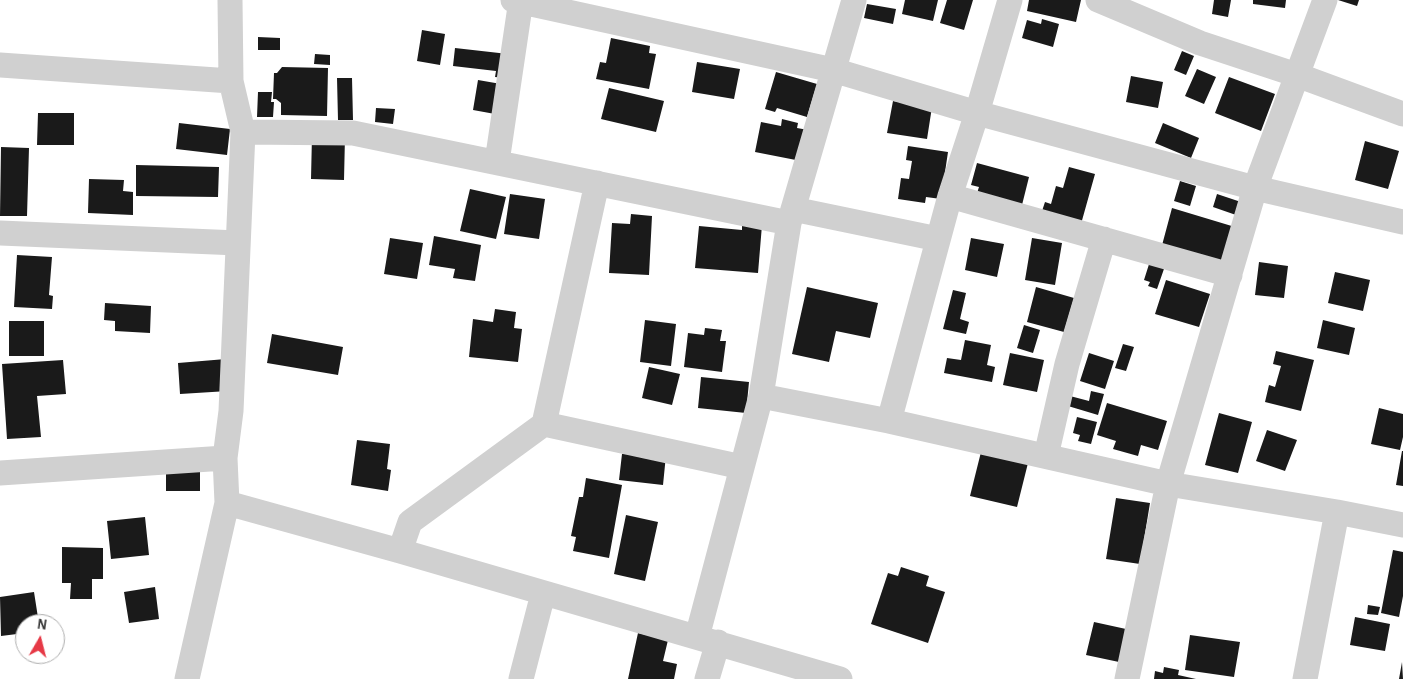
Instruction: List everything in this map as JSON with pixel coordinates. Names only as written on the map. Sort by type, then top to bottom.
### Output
[{"type":"street","points":[[183,678],[227,503],[225,458],[231,411],[243,132],[231,81],[230,0]]},
{"type":"street","points":[[497,162],[518,0],[833,70],[977,113],[1255,188],[1403,222]]},
{"type":"street","points":[[707,679],[708,640],[742,467],[761,396],[791,216],[854,0]]},
{"type":"street","points":[[889,421],[950,196],[977,113],[1010,0]]},
{"type":"street","points":[[1098,0],[1200,43],[1297,74],[1403,114]]},
{"type":"street","points":[[1127,679],[1168,484],[1255,188],[1325,0]]},
{"type":"street","points":[[0,65],[231,81]]},
{"type":"street","points":[[243,132],[354,133],[597,183],[938,239]]},
{"type":"street","points":[[400,551],[410,522],[544,424],[597,183]]},
{"type":"street","points":[[950,196],[1230,275]]},
{"type":"street","points":[[0,233],[238,243]]},
{"type":"street","points":[[1046,456],[1066,364],[1104,240]]},
{"type":"street","points":[[761,396],[889,421],[1168,484],[1403,525]]},
{"type":"street","points":[[544,424],[742,467]]},
{"type":"street","points":[[0,472],[225,458]]},
{"type":"street","points":[[227,503],[400,551],[840,679]]},
{"type":"street","points":[[1304,679],[1337,512]]},
{"type":"street","points":[[521,679],[543,594]]},
{"type":"building","points":[[905,0],[938,0],[933,21],[902,14]]},
{"type":"building","points":[[947,0],[973,0],[964,30],[940,23]]},
{"type":"building","points":[[1029,0],[1081,0],[1076,22],[1027,11]]},
{"type":"building","points":[[1214,0],[1231,0],[1228,17],[1212,14]]},
{"type":"building","points":[[1253,0],[1286,0],[1285,8],[1253,4]]},
{"type":"building","points":[[1338,0],[1359,0],[1357,6]]},
{"type":"building","points":[[867,4],[896,9],[893,24],[864,18]]},
{"type":"building","points":[[1042,19],[1059,24],[1053,47],[1022,38],[1027,20],[1041,24]]},
{"type":"building","points":[[422,30],[445,34],[440,65],[417,61]]},
{"type":"building","points":[[258,37],[280,38],[280,50],[258,50]]},
{"type":"building","points":[[611,38],[650,46],[649,53],[656,54],[649,89],[596,79],[600,62],[606,63]]},
{"type":"building","points":[[455,48],[508,54],[505,78],[495,77],[496,71],[453,66]]},
{"type":"building","points":[[1182,51],[1194,56],[1186,75],[1174,70]]},
{"type":"building","points":[[315,54],[330,55],[330,65],[314,64]]},
{"type":"building","points":[[697,62],[740,69],[734,99],[692,92]]},
{"type":"building","points":[[282,67],[328,68],[327,116],[281,115],[281,103],[273,99],[274,73],[277,73]]},
{"type":"building","points":[[1197,69],[1216,77],[1204,104],[1185,96]]},
{"type":"building","points":[[776,72],[817,84],[807,117],[777,108],[775,112],[765,109]]},
{"type":"building","points":[[1131,76],[1163,82],[1158,108],[1126,102]]},
{"type":"building","points":[[1229,77],[1275,94],[1261,131],[1215,113]]},
{"type":"building","points":[[337,78],[352,78],[353,120],[338,120]]},
{"type":"building","points":[[478,80],[501,84],[495,114],[473,110]]},
{"type":"building","points":[[609,88],[664,101],[656,132],[601,119]]},
{"type":"building","points":[[258,92],[272,92],[271,102],[274,102],[273,117],[257,117]]},
{"type":"building","points":[[893,101],[932,107],[927,139],[887,133]]},
{"type":"building","points":[[376,108],[395,109],[393,124],[375,122]]},
{"type":"building","points":[[38,113],[74,113],[74,145],[37,145]]},
{"type":"building","points":[[782,119],[798,123],[797,128],[808,130],[801,161],[755,152],[761,122],[781,126]]},
{"type":"building","points":[[179,123],[230,129],[227,155],[176,149]]},
{"type":"building","points":[[1163,123],[1199,138],[1191,158],[1155,143]]},
{"type":"building","points":[[312,135],[345,136],[344,180],[311,179]]},
{"type":"building","points":[[1365,141],[1399,151],[1388,189],[1355,180]]},
{"type":"building","points":[[908,146],[948,152],[941,199],[926,197],[925,203],[898,199],[901,178],[909,179],[912,161],[906,160]]},
{"type":"building","points":[[1,147],[29,148],[27,216],[0,216]]},
{"type":"building","points":[[977,163],[1029,177],[1022,205],[977,193],[979,187],[971,185]]},
{"type":"building","points":[[136,165],[219,167],[218,197],[136,196]]},
{"type":"building","points":[[1069,167],[1095,174],[1081,224],[1041,214],[1045,202],[1051,204],[1056,186],[1063,188]]},
{"type":"building","points":[[89,179],[124,180],[123,191],[133,192],[133,215],[88,213]]},
{"type":"building","points":[[1180,181],[1196,186],[1190,206],[1174,201]]},
{"type":"building","points":[[470,189],[506,197],[496,239],[460,231]]},
{"type":"building","points":[[510,194],[545,199],[539,239],[504,234]]},
{"type":"building","points":[[1217,194],[1241,202],[1236,215],[1213,207]]},
{"type":"building","points":[[1172,208],[1235,227],[1223,267],[1161,249]]},
{"type":"building","points":[[631,214],[652,216],[649,275],[609,273],[612,223],[630,224]]},
{"type":"building","points":[[742,223],[762,225],[758,273],[695,268],[699,226],[742,230]]},
{"type":"building","points":[[434,236],[481,245],[475,281],[453,278],[455,269],[429,265]]},
{"type":"building","points":[[390,238],[423,243],[417,279],[384,274]]},
{"type":"building","points":[[971,238],[1004,244],[997,277],[965,270]]},
{"type":"building","points":[[1032,238],[1062,243],[1055,285],[1025,280]]},
{"type":"building","points":[[17,255],[52,257],[49,295],[53,296],[52,309],[14,307]]},
{"type":"building","points":[[1150,261],[1165,266],[1157,289],[1148,286],[1150,282],[1144,280]]},
{"type":"building","points":[[1259,262],[1288,266],[1284,298],[1255,295]]},
{"type":"building","points":[[1335,272],[1370,280],[1363,311],[1328,303]]},
{"type":"building","points":[[1166,280],[1210,294],[1199,327],[1155,314]]},
{"type":"building","points":[[807,287],[878,303],[870,338],[836,331],[829,362],[792,354]]},
{"type":"building","points":[[1036,287],[1074,298],[1064,332],[1027,322]]},
{"type":"building","points":[[953,290],[966,293],[960,319],[969,322],[966,334],[943,329]]},
{"type":"building","points":[[105,303],[151,306],[150,333],[115,331],[115,321],[104,320]]},
{"type":"building","points":[[495,309],[516,312],[514,328],[522,329],[518,362],[469,357],[473,319],[493,322]]},
{"type":"building","points":[[645,320],[676,324],[671,366],[640,362]]},
{"type":"building","points":[[1323,320],[1355,328],[1349,355],[1317,348]]},
{"type":"building","points":[[9,321],[44,321],[44,356],[9,356]]},
{"type":"building","points":[[1024,325],[1040,330],[1033,353],[1017,348]]},
{"type":"building","points":[[705,328],[722,330],[720,341],[726,341],[722,372],[684,367],[688,333],[704,335]]},
{"type":"building","points":[[272,334],[343,347],[338,375],[267,363]]},
{"type":"building","points":[[965,340],[991,345],[987,365],[995,367],[992,382],[944,373],[947,358],[961,360]]},
{"type":"building","points":[[1123,344],[1134,347],[1126,371],[1115,368]]},
{"type":"building","points":[[1276,351],[1314,360],[1301,411],[1265,402],[1269,385],[1275,387],[1281,366],[1273,364]]},
{"type":"building","points":[[1010,353],[1044,360],[1037,392],[1003,385]]},
{"type":"building","points":[[1089,353],[1114,361],[1105,389],[1080,381]]},
{"type":"building","points":[[226,359],[228,391],[180,394],[178,363]]},
{"type":"building","points":[[63,360],[66,394],[37,396],[41,437],[7,439],[2,364]]},
{"type":"building","points":[[649,367],[680,374],[672,405],[642,398]]},
{"type":"building","points":[[701,377],[749,382],[746,413],[698,408]]},
{"type":"building","points":[[1091,391],[1104,394],[1098,415],[1068,406],[1070,396],[1089,401]]},
{"type":"building","points":[[1107,403],[1167,421],[1158,450],[1141,445],[1138,456],[1113,449],[1116,441],[1097,435]]},
{"type":"building","points":[[1379,408],[1403,414],[1403,437],[1400,450],[1371,444]]},
{"type":"building","points":[[1219,413],[1252,422],[1238,473],[1205,465]]},
{"type":"building","points":[[1077,417],[1097,422],[1091,444],[1078,441],[1080,435],[1073,433]]},
{"type":"building","points":[[1267,430],[1297,440],[1285,471],[1256,461]]},
{"type":"building","points":[[357,440],[390,444],[387,469],[391,470],[388,491],[351,485]]},
{"type":"building","points":[[1403,451],[1403,486],[1396,485]]},
{"type":"building","points":[[200,452],[200,491],[166,491],[166,467]]},
{"type":"building","points":[[981,452],[1028,463],[1017,507],[970,496]]},
{"type":"building","points":[[622,454],[666,455],[663,485],[619,480]]},
{"type":"building","points":[[586,478],[622,485],[609,558],[573,551],[576,537],[571,536],[579,497],[583,497]]},
{"type":"building","points":[[1116,498],[1150,503],[1140,564],[1106,559]]},
{"type":"building","points":[[626,515],[658,522],[645,581],[614,574]]},
{"type":"building","points":[[145,517],[149,555],[111,559],[107,521]]},
{"type":"building","points":[[62,547],[103,548],[103,579],[92,579],[92,599],[70,599],[71,583],[62,583]]},
{"type":"building","points":[[1393,550],[1403,552],[1403,596],[1399,617],[1381,613]]},
{"type":"building","points":[[901,567],[929,576],[926,586],[945,592],[928,643],[871,624],[888,573],[898,576]]},
{"type":"building","points":[[155,587],[159,619],[129,623],[124,592]]},
{"type":"building","points":[[34,592],[37,614],[15,614],[15,634],[1,636],[0,597]]},
{"type":"building","points":[[1368,605],[1380,607],[1378,615],[1367,614]]},
{"type":"building","points":[[1355,617],[1390,624],[1385,651],[1350,645]]},
{"type":"building","points":[[1094,622],[1126,629],[1119,662],[1086,655]]},
{"type":"building","points":[[638,633],[668,640],[663,661],[677,664],[674,679],[628,679]]},
{"type":"building","points":[[1190,635],[1240,642],[1234,677],[1185,670]]},
{"type":"building","points":[[1402,662],[1403,679],[1399,679]]},
{"type":"building","points":[[1164,667],[1179,670],[1178,675],[1196,679],[1154,679],[1155,671],[1163,673]]}]
